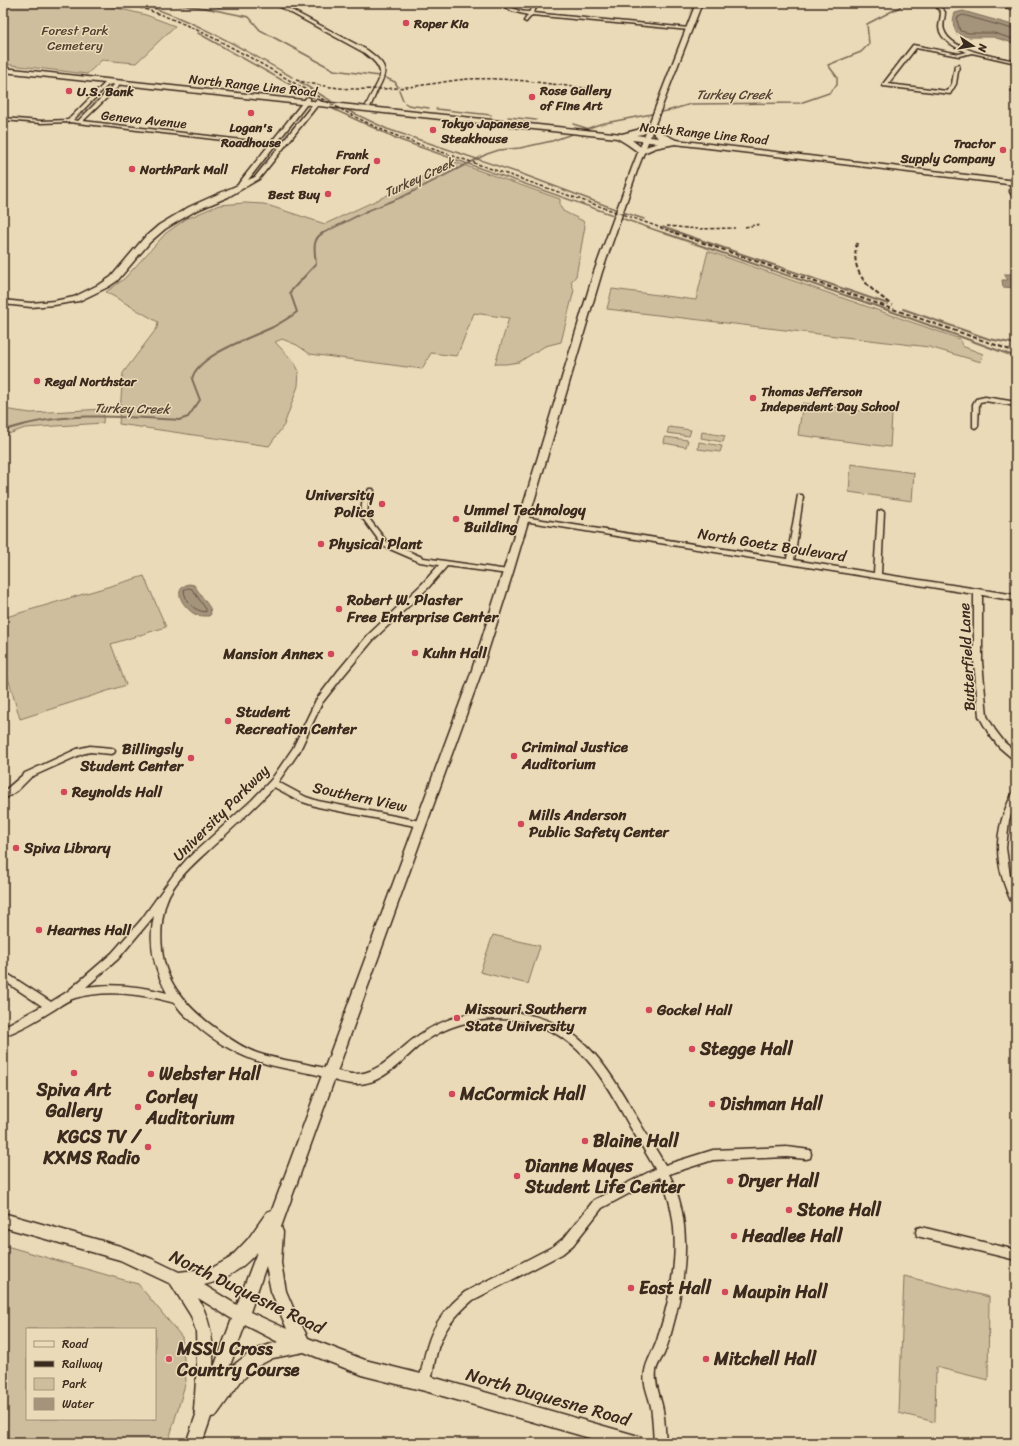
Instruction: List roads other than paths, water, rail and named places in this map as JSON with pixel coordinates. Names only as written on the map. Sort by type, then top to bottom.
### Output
[{"type":"main road","points":[[194,1443],[475,676],[508,572],[598,272],[641,152],[699,3]]},
{"type":"main road","points":[[3,69],[115,82]]},
{"type":"main road","name":"North Range Line Road","points":[[115,82],[233,95],[295,104],[316,102],[368,106],[389,112]]},
{"type":"main road","name":"North Range Line Road","points":[[115,82],[305,103]]},
{"type":"main road","name":"North Range Line Road","points":[[316,102],[389,112],[675,142],[1014,182]]},
{"type":"main road","points":[[3,302],[31,305],[66,301],[90,293],[114,279],[147,240],[169,222],[192,209],[257,178],[316,102]]},
{"type":"main road","points":[[238,188],[305,103]]},
{"type":"main road","points":[[620,137],[640,132],[652,124]]},
{"type":"main road","points":[[652,124],[660,136],[675,142]]},
{"type":"main road","points":[[620,137],[630,142],[641,152]]},
{"type":"main road","points":[[641,152],[653,146],[675,142]]},
{"type":"main road","points":[[177,1280],[194,1280],[210,1276],[233,1267],[250,1250],[282,1202]]},
{"type":"main road","points":[[202,1421],[235,1374],[248,1362],[268,1352],[303,1345],[288,1318],[277,1290],[274,1273],[274,1241],[282,1202]]},
{"type":"main road","name":"North Duquesne Road","points":[[3,1220],[120,1253],[147,1264],[204,1293],[240,1315],[303,1345],[365,1368],[425,1383],[635,1443]]},
{"type":"main road","points":[[177,1280],[194,1307],[202,1326],[205,1362],[202,1421]]},
{"type":"street","points":[[202,3],[220,5]]},
{"type":"street","points":[[275,3],[365,51],[377,60],[382,67],[383,76],[368,106]]},
{"type":"street","points":[[500,3],[512,10],[531,13],[689,29]]},
{"type":"street","points":[[935,3],[943,12],[941,26],[942,33],[949,40],[971,52],[1016,62]]},
{"type":"street","points":[[988,3],[1016,9]]},
{"type":"street","points":[[526,21],[536,5]]},
{"type":"street","points":[[957,66],[954,84],[948,93],[885,85],[915,46],[959,54],[971,52]]},
{"type":"street","points":[[1014,91],[1016,80]]},
{"type":"street","points":[[69,121],[107,84],[115,82],[117,84],[79,122]]},
{"type":"street","name":"Geneva Avenue","points":[[3,119],[41,122],[69,121],[283,146]]},
{"type":"street","points":[[1014,182],[1013,192],[1016,197]]},
{"type":"street","points":[[975,426],[976,404],[978,400],[985,399],[1016,404]]},
{"type":"street","points":[[370,491],[365,504],[364,516],[385,544],[423,560],[508,572]]},
{"type":"street","points":[[790,562],[800,496]]},
{"type":"street","points":[[877,576],[881,512]]},
{"type":"street","name":"North Goetz Boulevard","points":[[524,519],[1016,598]]},
{"type":"street","name":"University Parkway","points":[[3,1032],[52,1007],[70,994],[115,956],[144,923],[190,862],[273,783],[296,750],[319,702],[341,673],[375,633],[425,586],[444,564]]},
{"type":"street","name":"Butterfield Lane","points":[[978,591],[978,662],[983,716],[992,732],[1002,745],[1016,757]]},
{"type":"street","points":[[3,797],[28,775],[80,752],[90,749],[111,751]]},
{"type":"street","name":"Southern View","points":[[273,783],[303,799],[318,804],[420,824]]},
{"type":"street","points":[[1016,795],[1011,803],[1004,826],[1002,851],[1006,873],[1016,902]]},
{"type":"street","points":[[164,896],[158,912],[156,948],[166,983],[174,998],[199,1023],[246,1053],[275,1062],[348,1078],[364,1079],[370,1077],[398,1059],[423,1037],[462,1019],[497,1014],[519,1016],[540,1021],[552,1026],[582,1047],[596,1063],[610,1083],[662,1172],[675,1200],[678,1221],[679,1254],[676,1282],[666,1332],[658,1355],[650,1369],[649,1377],[658,1411],[660,1443]]},
{"type":"street","points":[[3,975],[52,1007]]},
{"type":"street","points":[[70,994],[92,990],[125,988],[174,998]]},
{"type":"street","points":[[425,1383],[432,1345],[446,1317],[457,1305],[469,1296],[558,1250],[569,1241],[598,1204],[662,1172],[713,1154],[787,1152],[806,1154]]},
{"type":"street","points":[[921,1232],[1016,1255]]},
{"type":"water","points":[[963,11],[1016,26],[1016,44],[993,37],[969,37],[957,34],[953,24],[953,19],[955,13]]},
{"type":"water","points":[[1004,274],[1016,274],[1016,288],[1003,287],[1002,280],[1008,280]]},
{"type":"water","points":[[189,584],[194,585],[210,608],[211,614],[209,616],[200,616],[195,614],[189,610],[180,598],[181,590],[184,586]]},
{"type":"waterway","points":[[138,3],[198,26],[236,45],[292,77]]},
{"type":"waterway","points":[[164,3],[205,8],[249,17],[260,30],[334,70],[379,76]]},
{"type":"waterway","name":"Turkey Creek","points":[[477,159],[499,150],[520,148],[552,141],[600,124],[667,111],[691,104],[800,103],[829,93],[837,85],[837,77],[828,65],[861,52],[869,44],[867,24],[900,7],[900,3]]},
{"type":"waterway","points":[[198,33],[314,98]]},
{"type":"waterway","points":[[386,78],[395,82],[398,87]]},
{"type":"waterway","points":[[300,82],[331,101]]},
{"type":"waterway","points":[[399,90],[403,100]]},
{"type":"waterway","points":[[405,103],[408,105],[429,108]]},
{"type":"waterway","points":[[331,108],[400,140],[468,164]]},
{"type":"waterway","points":[[436,109],[491,115]]},
{"type":"waterway","points":[[347,110],[387,129],[477,159]]},
{"type":"waterway","points":[[508,117],[536,120]]},
{"type":"waterway","points":[[573,124],[586,128]]},
{"type":"waterway","name":"Turkey Creek","points":[[468,164],[477,159]]},
{"type":"waterway","points":[[477,159],[522,174],[615,209]]},
{"type":"waterway","name":"Turkey Creek","points":[[323,233],[367,211],[402,197],[468,164]]},
{"type":"waterway","points":[[468,164],[613,215]]},
{"type":"waterway","points":[[623,212],[644,219]]},
{"type":"waterway","points":[[621,218],[667,234]]},
{"type":"waterway","points":[[663,227],[683,234]]},
{"type":"waterway","name":"Turkey Creek","points":[[3,431],[46,420],[90,416],[179,420],[188,417],[200,400],[192,379],[196,370],[204,362],[227,348],[273,327],[297,312],[290,292],[316,264],[315,243],[319,236],[323,233]]},
{"type":"waterway","points":[[664,233],[882,308],[1016,357]]},
{"type":"waterway","points":[[680,233],[888,304]]},
{"type":"waterway","points":[[903,309],[989,339],[1016,344]]},
{"type":"railway","points":[[124,3],[158,14],[222,42],[345,111],[389,133],[678,234]]},
{"type":"railway","points":[[296,80],[311,84],[341,88],[386,89],[463,80],[501,79],[594,89]]},
{"type":"railway","points":[[745,227],[761,224]]},
{"type":"railway","points":[[667,226],[698,229],[735,228]]},
{"type":"railway","points":[[675,233],[1016,352]]},
{"type":"railway","points":[[857,243],[855,254],[856,263],[863,280],[869,287],[893,305]]},
{"type":"place","name":"Roper Kia","points":[[406,23]]},
{"type":"place","name":"U.S. Bank","points":[[69,91]]},
{"type":"place","name":"Rose Gallery of Fine Art","points":[[532,97]]},
{"type":"place","name":"Logan's Roadhouse","points":[[251,113]]},
{"type":"place","name":"Tokyo Japanese Steakhouse","points":[[433,130]]},
{"type":"place","name":"Tractor Supply Company","points":[[1003,150]]},
{"type":"place","name":"Frank Fletcher Ford","points":[[377,161]]},
{"type":"place","name":"NorthPark Mall","points":[[132,169]]},
{"type":"place","name":"Best Buy","points":[[328,194]]},
{"type":"place","name":"Regal Northstar","points":[[37,381]]},
{"type":"place","name":"Thomas Jefferson Independent Day School","points":[[753,398]]},
{"type":"place","name":"University Police","points":[[382,504]]},
{"type":"place","name":"Ummel Technology Building","points":[[456,519]]},
{"type":"place","name":"Physical Plant","points":[[321,544]]},
{"type":"place","name":"Robert W. Plaster Free Enterprise Center","points":[[339,609]]},
{"type":"place","name":"Kuhn Hall","points":[[415,653]]},
{"type":"place","name":"Mansion Annex","points":[[331,654]]},
{"type":"place","name":"Student Recreation Center","points":[[228,721]]},
{"type":"place","name":"Criminal Justice Auditorium","points":[[514,756]]},
{"type":"place","name":"Billingsly Student Center","points":[[191,758]]},
{"type":"place","name":"Reynolds Hall","points":[[64,792]]},
{"type":"place","name":"Mills Anderson Public Safety Center","points":[[521,824]]},
{"type":"place","name":"Spiva Library","points":[[16,848]]},
{"type":"place","name":"Hearnes Hall","points":[[39,930]]},
{"type":"place","name":"Gockel Hall","points":[[649,1010]]},
{"type":"place","name":"Missouri Southern State University","points":[[457,1018]]},
{"type":"place","name":"Stegge Hall","points":[[692,1049]]},
{"type":"place","name":"Spiva Art Gallery","points":[[74,1073]]},
{"type":"place","name":"Webster Hall","points":[[151,1074]]},
{"type":"place","name":"McCormick Hall","points":[[452,1094]]},
{"type":"place","name":"Dishman Hall","points":[[712,1104]]},
{"type":"place","name":"Corley Auditorium","points":[[138,1107]]},
{"type":"place","name":"Blaine Hall","points":[[585,1141]]},
{"type":"place","name":"KGCS TV / KXMS Radio","points":[[148,1147]]},
{"type":"place","name":"Dianne Mayes Student Life Center","points":[[517,1176]]},
{"type":"place","name":"Dryer Hall","points":[[730,1181]]},
{"type":"place","name":"Stone Hall","points":[[789,1210]]},
{"type":"place","name":"Headlee Hall","points":[[734,1236]]},
{"type":"place","name":"East Hall","points":[[631,1288]]},
{"type":"place","name":"Maupin Hall","points":[[725,1292]]},
{"type":"place","name":"MSSU Cross Country Course","points":[[169,1359]]},
{"type":"place","name":"Mitchell Hall","points":[[706,1359]]},
{"type":"park label","name":"Forest Park Cemetery","points":[[75,38]]}]
